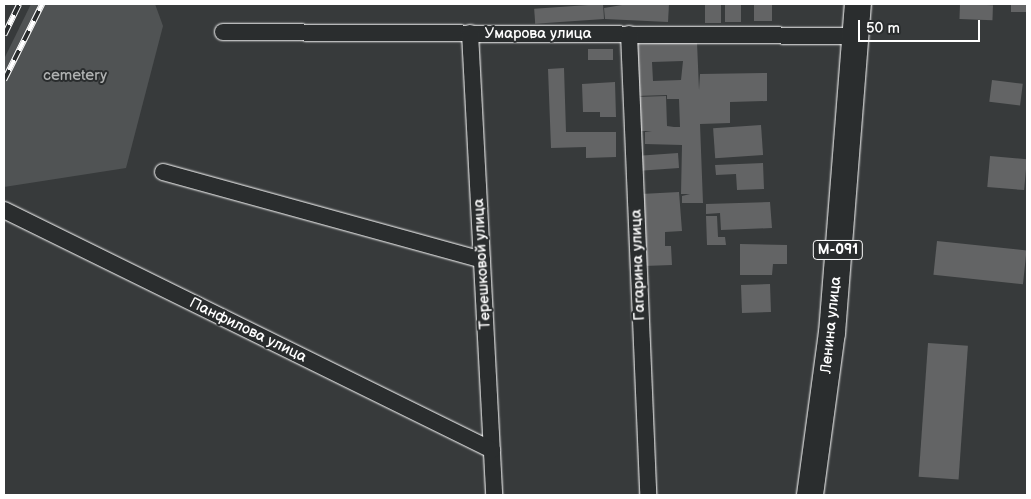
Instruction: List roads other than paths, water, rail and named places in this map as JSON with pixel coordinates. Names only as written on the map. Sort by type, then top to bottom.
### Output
[{"type":"main road","name":"Ленина улица","points":[[810,495],[832,333],[853,36],[858,4]]},
{"type":"street","name":"Умарова улица","points":[[223,32],[853,36]]},
{"type":"street","name":"Терешковой улица","points":[[470,33],[494,495]]},
{"type":"street","name":"Гагарина улица","points":[[629,34],[648,495]]},
{"type":"street","points":[[163,172],[482,260]]},
{"type":"street","name":"Панфилова улица","points":[[4,210],[492,450]]},
{"type":"railway","points":[[4,35],[19,4]]},
{"type":"railway","points":[[4,80],[42,4]]},
{"type":"park label","name":"cemetery","points":[[75,76]]}]
